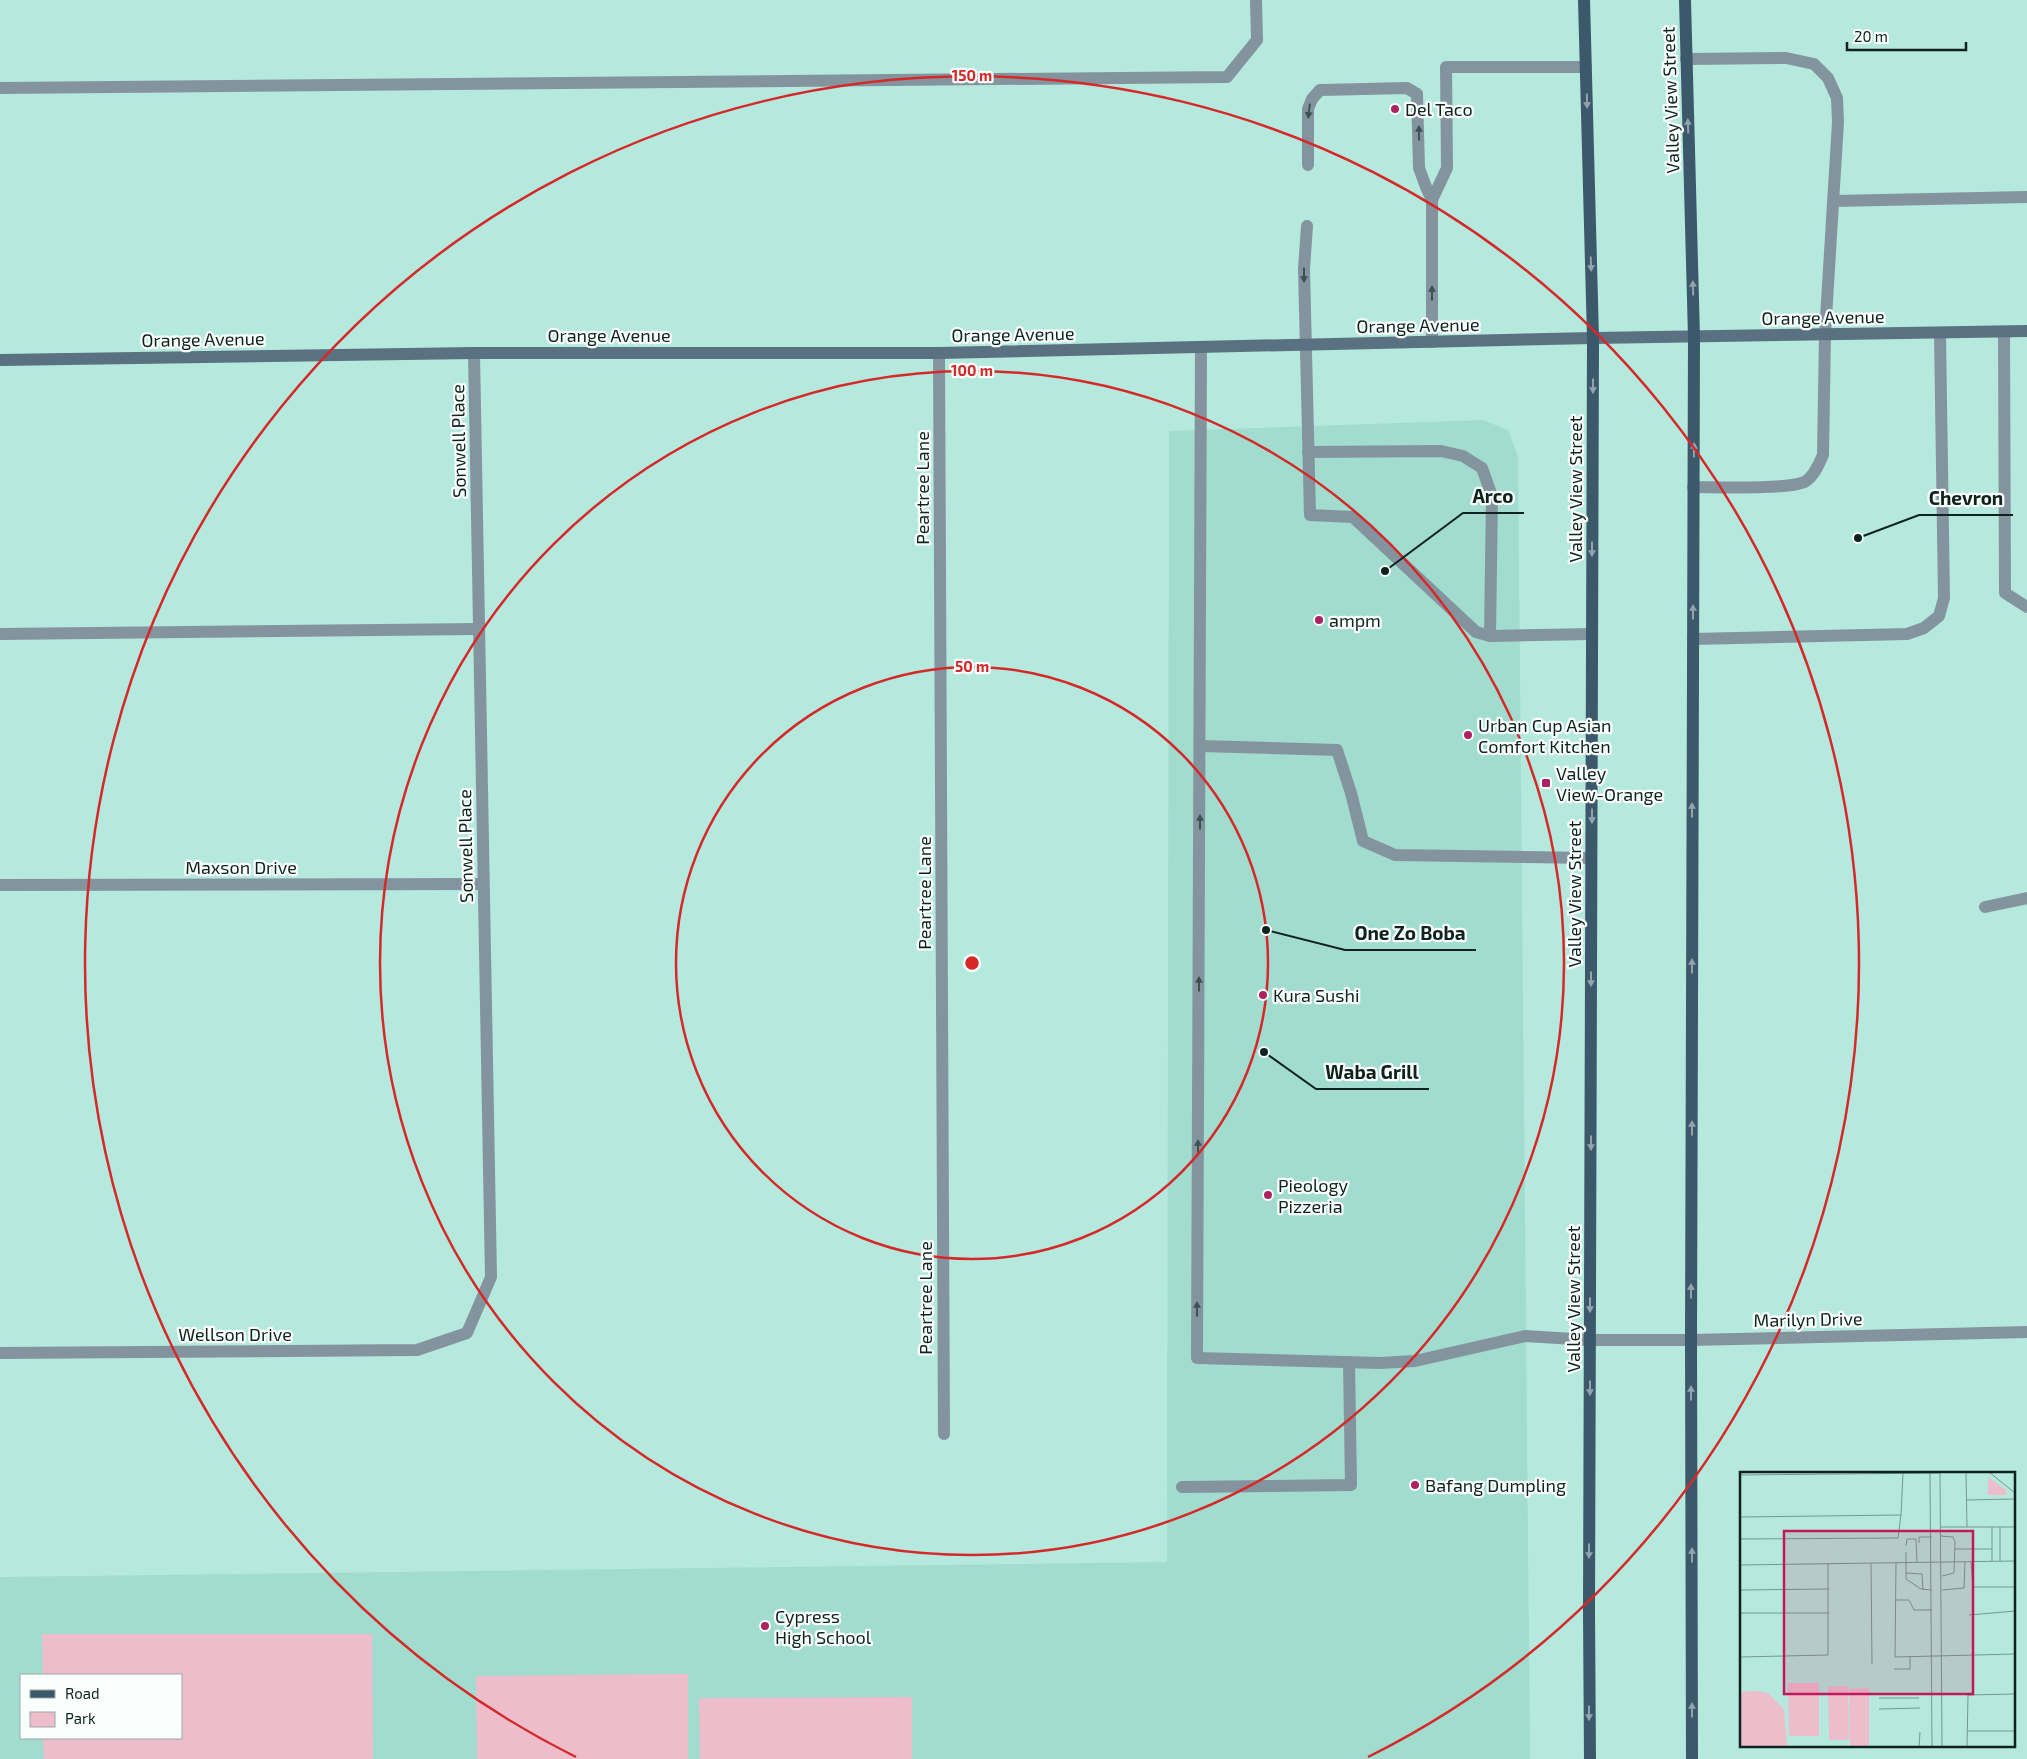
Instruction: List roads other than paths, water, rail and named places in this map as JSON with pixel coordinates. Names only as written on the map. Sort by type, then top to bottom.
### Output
[{"type":"main road","name":"Valley View Street","points":[[1584,0],[1593,338],[1590,1759]]},
{"type":"main road","name":"Valley View Street","points":[[1685,0],[1694,337],[1691,1340],[1692,1759]]},
{"type":"main road","name":"Orange Avenue","points":[[0,360],[474,353],[939,353],[1593,338],[2027,331]]},
{"type":"street","points":[[0,88],[1227,77],[1257,40],[1256,0]]},
{"type":"street","points":[[1686,59],[1786,58],[1814,64],[1828,78],[1837,98],[1838,122],[1825,334],[1823,455],[1817,468],[1806,481],[1788,486],[1693,487]]},
{"type":"street","points":[[1432,200],[1447,168],[1446,67],[1586,67]]},
{"type":"street","points":[[1308,165],[1308,109],[1312,99],[1320,90],[1407,88],[1417,94],[1420,168],[1432,200],[1432,342]]},
{"type":"street","points":[[1834,200],[2027,198]]},
{"type":"street","points":[[1307,226],[1304,269],[1310,515],[1353,517],[1476,632],[1490,636],[1592,634]]},
{"type":"street","points":[[2004,332],[2006,593],[2027,607]]},
{"type":"street","points":[[1693,639],[1907,634],[1924,628],[1939,616],[1944,598],[1940,333]]},
{"type":"street","points":[[1201,347],[1200,746],[1337,750],[1351,793],[1362,841],[1395,855],[1592,858]]},
{"type":"street","name":"Sonwell Place","points":[[467,1333],[491,1277],[474,353]]},
{"type":"street","name":"Peartree Lane","points":[[939,353],[944,1434]]},
{"type":"street","points":[[1308,452],[1441,451],[1463,456],[1482,468],[1492,496],[1490,636]]},
{"type":"street","points":[[0,634],[479,629]]},
{"type":"street","name":"Marilyn Drive","points":[[1200,746],[1197,1358],[1349,1362],[1415,1361],[1525,1336],[1590,1340],[1691,1340],[2027,1332]]},
{"type":"street","name":"Maxson Drive","points":[[0,885],[483,884]]},
{"type":"street","points":[[1985,907],[2027,898]]},
{"type":"street","name":"Wellson Drive","points":[[0,1353],[417,1350],[467,1333]]},
{"type":"street","points":[[1182,1487],[1351,1485],[1349,1362]]},
{"type":"place","name":"Del Taco","points":[[1395,109]]},
{"type":"place","name":"Chevron","points":[[1858,538]]},
{"type":"place","name":"Arco","points":[[1385,571]]},
{"type":"place","name":"ampm","points":[[1319,620]]},
{"type":"place","name":"Urban Cup Asian Comfort Kitchen","points":[[1468,735]]},
{"type":"place","name":"Valley View-Orange","points":[[1546,783]]},
{"type":"place","name":"One Zo Boba","points":[[1266,930]]},
{"type":"place","name":"Kura Sushi","points":[[1263,995]]},
{"type":"place","name":"Waba Grill","points":[[1264,1052]]},
{"type":"place","name":"Pieology Pizzeria","points":[[1268,1195]]},
{"type":"place","name":"Bafang Dumpling","points":[[1415,1485]]},
{"type":"place","name":"Cypress High School","points":[[765,1626]]}]
